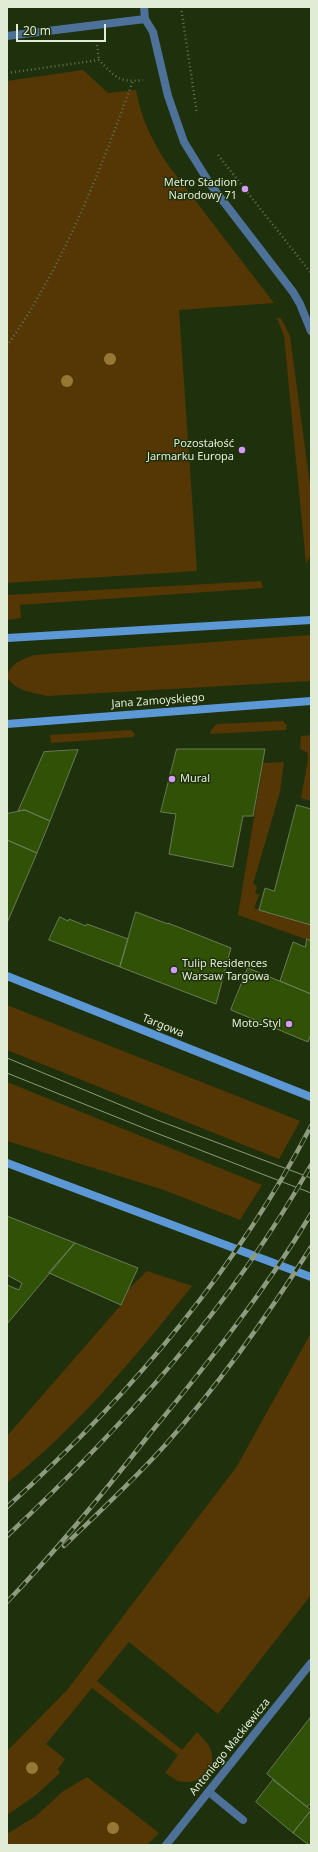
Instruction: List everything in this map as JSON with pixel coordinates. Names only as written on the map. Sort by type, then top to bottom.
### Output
[{"type":"main road","points":[[7,638],[311,620]]},
{"type":"main road","name":"Jana Zamoyskiego","points":[[7,724],[311,701]]},
{"type":"main road","name":"Targowa","points":[[7,976],[311,1097]]},
{"type":"main road","points":[[7,1163],[311,1277]]},
{"type":"street","points":[[144,7],[145,19],[152,27],[175,118],[184,142],[196,164],[210,184],[285,280],[300,304],[311,331]]},
{"type":"street","points":[[7,36],[145,19]]},
{"type":"street","name":"Antoniego Mackiewicza","points":[[166,1845],[311,1663]]},
{"type":"street","points":[[209,1792],[243,1820]]},
{"type":"path","points":[[181,7],[198,116]]},
{"type":"path","points":[[7,72],[99,60],[118,79],[133,81],[191,73]]},
{"type":"path","points":[[7,346],[44,288],[70,236],[93,185],[133,81]]},
{"type":"path","points":[[217,154],[311,272]]},
{"type":"shaded area","points":[[83,70],[108,93],[136,90],[148,129],[168,165],[274,303],[179,310],[197,571],[7,583],[7,81]]},
{"type":"shaded area","points":[[277,318],[281,318],[290,336],[311,492],[311,554],[306,564],[284,336]]},
{"type":"shaded area","points":[[261,581],[263,588],[20,605],[21,618],[7,620],[7,595]]},
{"type":"shaded area","points":[[311,635],[311,681],[48,696],[20,688],[10,682],[7,677],[14,665],[21,660],[34,655]]},
{"type":"shaded area","points":[[283,721],[287,726],[286,730],[210,734],[211,730],[217,724]]},
{"type":"shaded area","points":[[131,730],[135,734],[133,737],[51,743],[50,735]]},
{"type":"shaded area","points":[[311,735],[311,801],[301,798],[308,759],[307,752],[300,749],[301,736]]},
{"type":"shaded area","points":[[284,762],[280,792],[253,884],[257,886],[255,893],[259,895],[254,908],[311,925],[311,941],[238,915],[263,763]]},
{"type":"shaded area","points":[[7,1005],[300,1121],[279,1159],[7,1050]]},
{"type":"shaded area","points":[[7,1082],[262,1185],[240,1220],[164,1190],[7,1141]]},
{"type":"shaded area","points":[[147,1271],[192,1286],[128,1364],[82,1415],[7,1483],[7,1436],[121,1305],[129,1289]]},
{"type":"shaded area","points":[[311,1333],[311,1595],[218,1714],[129,1642],[97,1681],[182,1750],[197,1732],[205,1740],[212,1754],[210,1768],[201,1778],[186,1782],[178,1781],[165,1773],[178,1755],[92,1688],[46,1744],[65,1759],[58,1769],[60,1773],[36,1795],[7,1815],[7,1751],[68,1689],[237,1466]]},
{"type":"shaded area","points":[[87,1777],[159,1833],[147,1845],[7,1845],[7,1834],[36,1816],[62,1792]]},
{"type":"building","points":[[177,749],[265,749],[253,816],[243,816],[233,867],[169,854],[176,814],[161,812]]},
{"type":"building","points":[[78,750],[50,821],[25,810],[18,811],[44,752]]},
{"type":"building","points":[[297,805],[311,809],[311,925],[259,910],[265,888],[274,891]]},
{"type":"building","points":[[25,810],[50,821],[37,853],[7,840],[7,814]]},
{"type":"building","points":[[7,840],[37,853],[7,923]]},
{"type":"building","points":[[136,912],[231,948],[216,1004],[120,967]]},
{"type":"building","points":[[60,917],[86,926],[87,924],[128,939],[120,967],[49,940]]},
{"type":"building","points":[[307,939],[311,941],[311,994],[280,981],[293,942],[305,947]]},
{"type":"building","points":[[248,968],[311,994],[311,1034],[308,1042],[231,1010]]},
{"type":"building","points":[[7,1216],[75,1243],[7,1324],[7,1285],[19,1290],[22,1283],[7,1275]]},
{"type":"building","points":[[75,1243],[138,1268],[121,1305],[49,1273]]},
{"type":"building","points":[[311,1717],[311,1803],[307,1807],[267,1774]]},
{"type":"building","points":[[273,1780],[311,1810],[293,1833],[256,1802]]},
{"type":"building","points":[[311,1811],[311,1845],[309,1845],[293,1833]]},
{"type":"tram line","points":[[7,1058],[157,1120],[311,1178]]},
{"type":"tram line","points":[[7,1073],[311,1193]]},
{"type":"railway","points":[[7,1507],[95,1422],[176,1330],[213,1282],[248,1232],[281,1180],[311,1126]]},
{"type":"railway","points":[[7,1536],[51,1494],[134,1407],[211,1316],[280,1217],[311,1165]]},
{"type":"railway","points":[[7,1602],[82,1518],[236,1326],[275,1271],[311,1214]]},
{"type":"railway","points":[[64,1546],[142,1470],[187,1420],[243,1348],[311,1247]]},
{"type":"place","name":"Metro Stadion Narodowy 71","points":[[245,189]]},
{"type":"place","name":"Pozostałość Jarmarku Europa","points":[[242,450]]},
{"type":"place","name":"Mural","points":[[172,779]]},
{"type":"place","name":"Tulip Residences Warsaw Targowa","points":[[174,970]]},
{"type":"place","name":"Moto-Styl","points":[[289,1024]]}]
